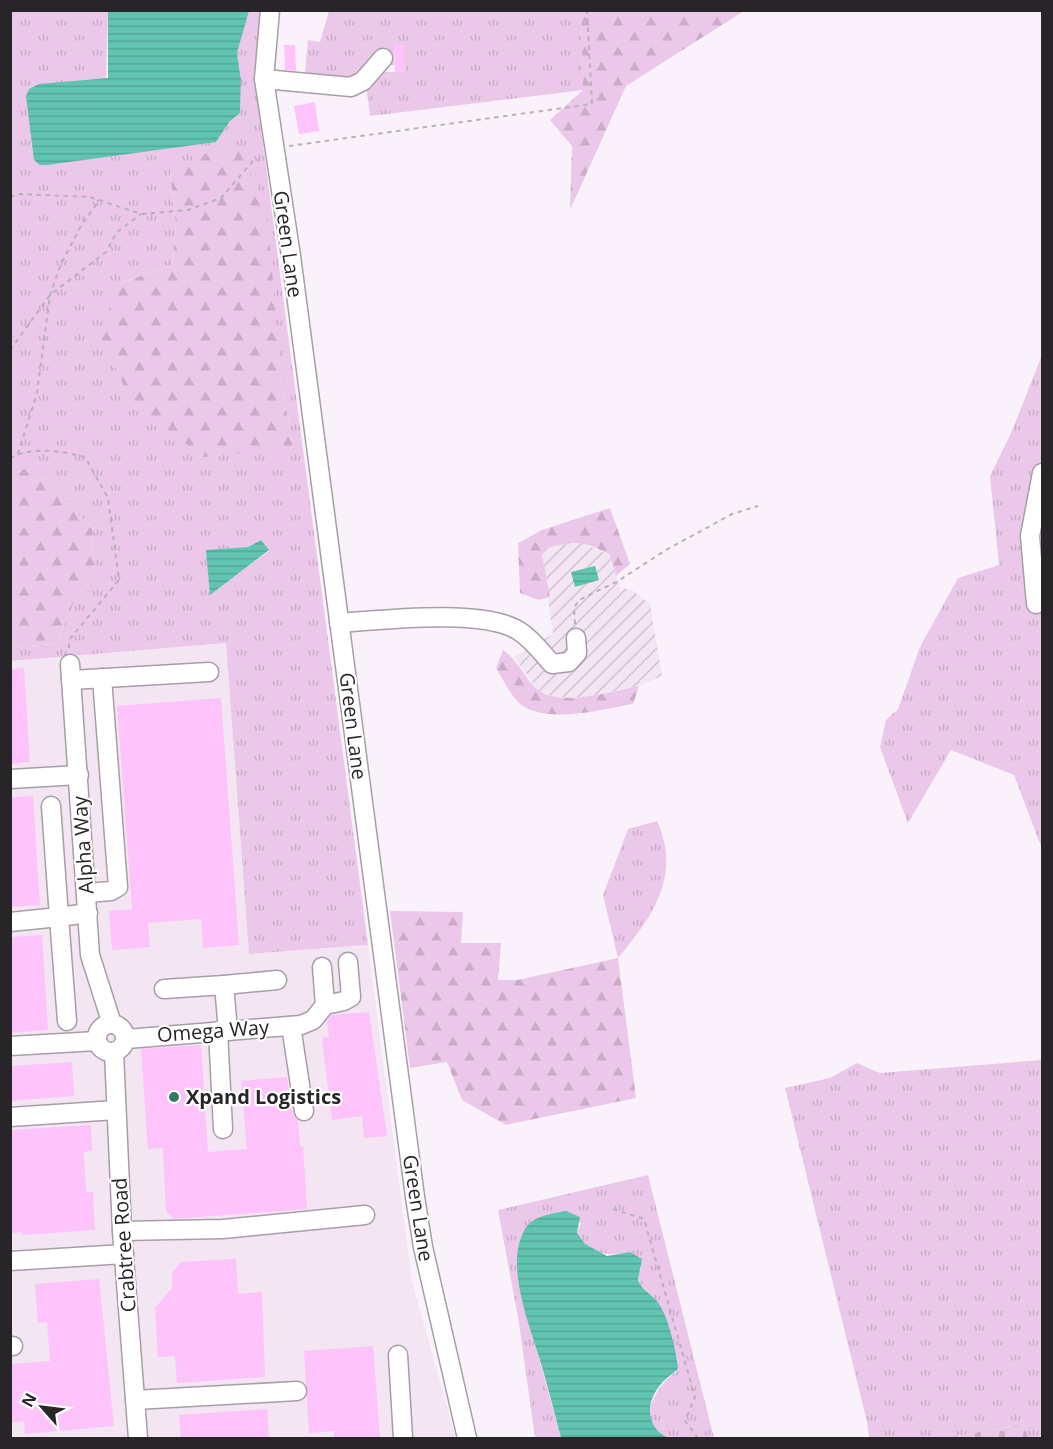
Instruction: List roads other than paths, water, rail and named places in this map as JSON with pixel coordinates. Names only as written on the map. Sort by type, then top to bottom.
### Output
[{"type":"street","name":"Green Lane","points":[[270,10],[264,79],[291,256],[415,1197],[423,1247],[467,1438]]},
{"type":"street","points":[[264,79],[351,87],[363,81],[382,58]]},
{"type":"street","points":[[1036,604],[1030,536],[1042,473]]},
{"type":"street","points":[[339,623],[418,617],[503,624],[519,631],[552,664],[569,662],[573,658],[577,653],[576,638]]},
{"type":"street","name":"Alpha Way","points":[[102,678],[70,672],[90,955],[112,1024]]},
{"type":"street","points":[[87,893],[116,890],[117,887],[102,678],[209,672]]},
{"type":"street","points":[[10,779],[79,775]]},
{"type":"street","points":[[51,806],[67,1021]]},
{"type":"street","points":[[10,922],[88,913]]},
{"type":"street","points":[[304,1111],[296,1026],[313,1020],[325,1005],[351,997],[348,962]]},
{"type":"street","points":[[322,968],[325,1005]]},
{"type":"street","points":[[164,989],[277,980]]},
{"type":"street","points":[[223,1129],[224,985]]},
{"type":"street","points":[[112,1024],[122,1028],[120,1045],[101,1048],[98,1041],[102,1027],[112,1024]]},
{"type":"street","name":"Omega Way","points":[[120,1045],[223,1031],[296,1026]]},
{"type":"street","points":[[10,1046],[98,1041]]},
{"type":"street","name":"Crabtree Road","points":[[120,1045],[116,1110],[122,1231],[138,1438]]},
{"type":"street","points":[[10,1117],[116,1110]]},
{"type":"street","points":[[122,1231],[223,1229],[365,1215]]},
{"type":"street","points":[[10,1261],[124,1254]]},
{"type":"street","points":[[398,1355],[403,1438]]},
{"type":"street","points":[[135,1400],[297,1391]]},
{"type":"place","name":"Xpand Logistics","points":[[174,1097]]}]
